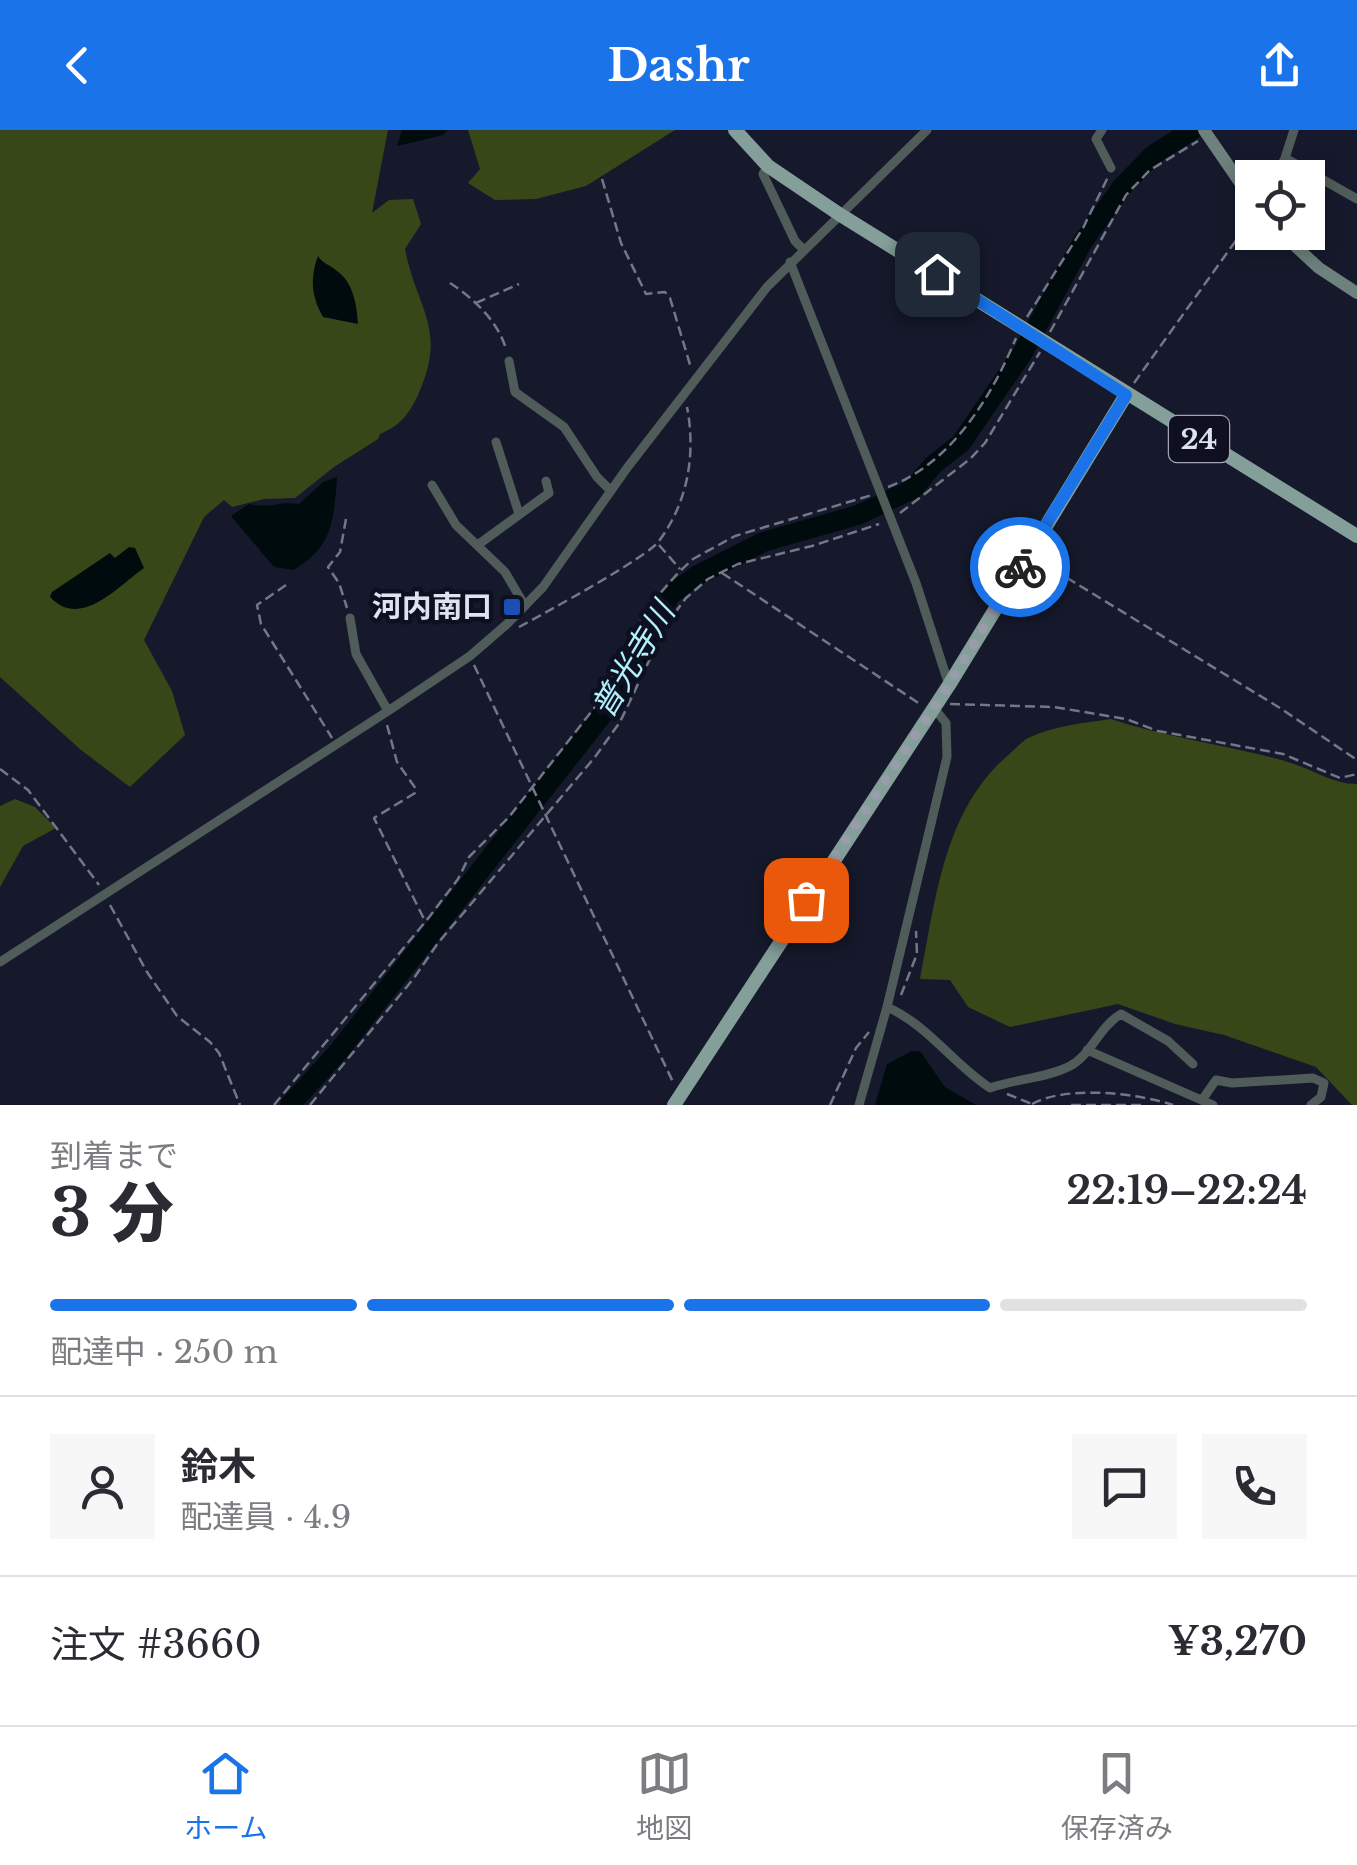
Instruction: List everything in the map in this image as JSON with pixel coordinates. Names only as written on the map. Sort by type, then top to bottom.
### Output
[{"type":"main road","name":"24","points":[[735,130],[768,166],[839,214],[1357,536]]},
{"type":"main road","points":[[677,1101],[938,701],[1126,395]]},
{"type":"street","points":[[0,962],[470,656],[543,587],[728,333],[790,262],[927,130]]},
{"type":"street","points":[[1102,130],[1096,139],[1111,168]]},
{"type":"street","points":[[1294,130],[1286,158],[1357,200]]},
{"type":"street","points":[[1206,132],[1235,175]]},
{"type":"street","points":[[768,166],[763,174],[795,240],[804,249]]},
{"type":"street","points":[[1300,250],[1357,293]]},
{"type":"street","points":[[790,262],[916,583],[938,701],[946,722],[947,757],[909,912],[892,1008],[882,1024],[860,1105]]},
{"type":"street","points":[[508,361],[515,392],[564,427],[597,478],[611,491]]},
{"type":"street","points":[[496,442],[520,514]]},
{"type":"street","points":[[479,544],[548,493],[546,481]]},
{"type":"street","points":[[432,484],[456,525],[505,572],[530,621]]},
{"type":"street","points":[[350,618],[356,654],[385,713]]},
{"type":"street","points":[[892,1008],[908,1016],[968,1073],[990,1088],[1069,1067],[1108,1022],[1121,1014],[1168,1041],[1193,1064]]},
{"type":"street","points":[[1086,1050],[1213,1105]]},
{"type":"street","points":[[1202,1100],[1216,1080],[1232,1084],[1313,1078],[1324,1083],[1321,1098],[1311,1105]]},
{"type":"path","points":[[310,1105],[620,722],[667,623],[686,598],[738,564],[812,546],[888,518],[933,489],[985,443],[1006,414],[1126,195],[1150,170],[1206,132]]},
{"type":"path","points":[[274,1105],[426,920],[458,879],[469,857],[509,818],[595,707],[647,608],[681,570],[735,536],[880,493],[922,468],[961,431],[1004,367],[1022,328],[1083,228],[1111,168]]},
{"type":"path","points":[[602,179],[621,243],[646,294],[665,292],[670,298],[688,364],[696,378]]},
{"type":"path","points":[[1126,395],[1235,242]]},
{"type":"path","points":[[450,283],[476,303],[503,340],[508,361]]},
{"type":"path","points":[[476,303],[519,284]]},
{"type":"path","points":[[513,630],[658,544],[684,492],[690,470],[690,420],[682,397]]},
{"type":"path","points":[[346,519],[340,552],[328,567],[339,583],[350,618]]},
{"type":"path","points":[[658,544],[681,570]]},
{"type":"path","points":[[1028,554],[1280,708],[1357,760]]},
{"type":"path","points":[[721,572],[731,582],[938,701],[1054,707],[1126,719],[1158,731],[1283,754],[1340,778],[1357,774]]},
{"type":"path","points":[[286,586],[257,605],[261,624],[335,744]]},
{"type":"path","points":[[470,656],[677,1101]]},
{"type":"path","points":[[385,713],[397,762],[416,788],[415,793],[374,818],[426,920]]},
{"type":"path","points":[[0,769],[28,790],[105,894],[147,972],[177,1016],[219,1054],[240,1105]]},
{"type":"path","points":[[892,1008],[916,954],[915,917],[909,912]]},
{"type":"path","points":[[830,1105],[856,1048],[873,1026],[882,1024]]},
{"type":"path","points":[[990,1088],[1033,1105],[1041,1099],[1093,1094],[1144,1096],[1173,1105]]},
{"type":"path","points":[[1071,1105],[1142,1105]]},
{"type":"green space","points":[[0,130],[388,130],[372,213],[389,200],[413,199],[421,224],[405,249],[430,336],[427,372],[415,402],[378,439],[295,498],[264,499],[232,507],[224,500],[204,517],[144,640],[172,691],[185,735],[130,787],[81,750],[0,677]]},
{"type":"green space","points":[[468,130],[675,130],[586,186],[536,199],[495,200],[468,183],[480,169]]},
{"type":"green space","points":[[1111,719],[1269,757],[1357,784],[1357,1105],[1352,1105],[1316,1067],[1118,1004],[1010,1027],[968,1007],[950,980],[920,979],[945,861],[968,805],[984,780],[1028,738],[1058,728]]},
{"type":"green space","points":[[15,799],[35,807],[56,828],[23,846],[0,887],[0,806]]},
{"type":"shaded area","points":[[402,130],[448,130],[443,135],[397,146]]},
{"type":"shaded area","points":[[318,256],[347,281],[358,324],[323,317],[313,286]]},
{"type":"shaded area","points":[[337,477],[332,519],[324,542],[293,570],[274,567],[231,516],[249,504],[299,504],[323,482]]},
{"type":"shaded area","points":[[129,547],[135,548],[144,568],[99,602],[74,609],[50,597],[110,553],[115,558]]},
{"type":"shaded area","points":[[920,1051],[945,1087],[976,1105],[875,1105],[887,1064]]},
{"type":"waterway","name":"普光寺川","points":[[290,1105],[338,1052],[617,696],[670,595],[696,576],[763,542],[858,515],[913,489],[933,465],[961,443],[1022,354],[1082,243],[1121,188],[1153,155],[1192,130]]},
{"type":"way so far","points":[[806,900],[949,685],[1020,567]]},
{"type":"place","name":"河内南口","points":[[512,607]]},
{"type":"route","points":[[937,274],[1126,395],[1020,567]]}]
